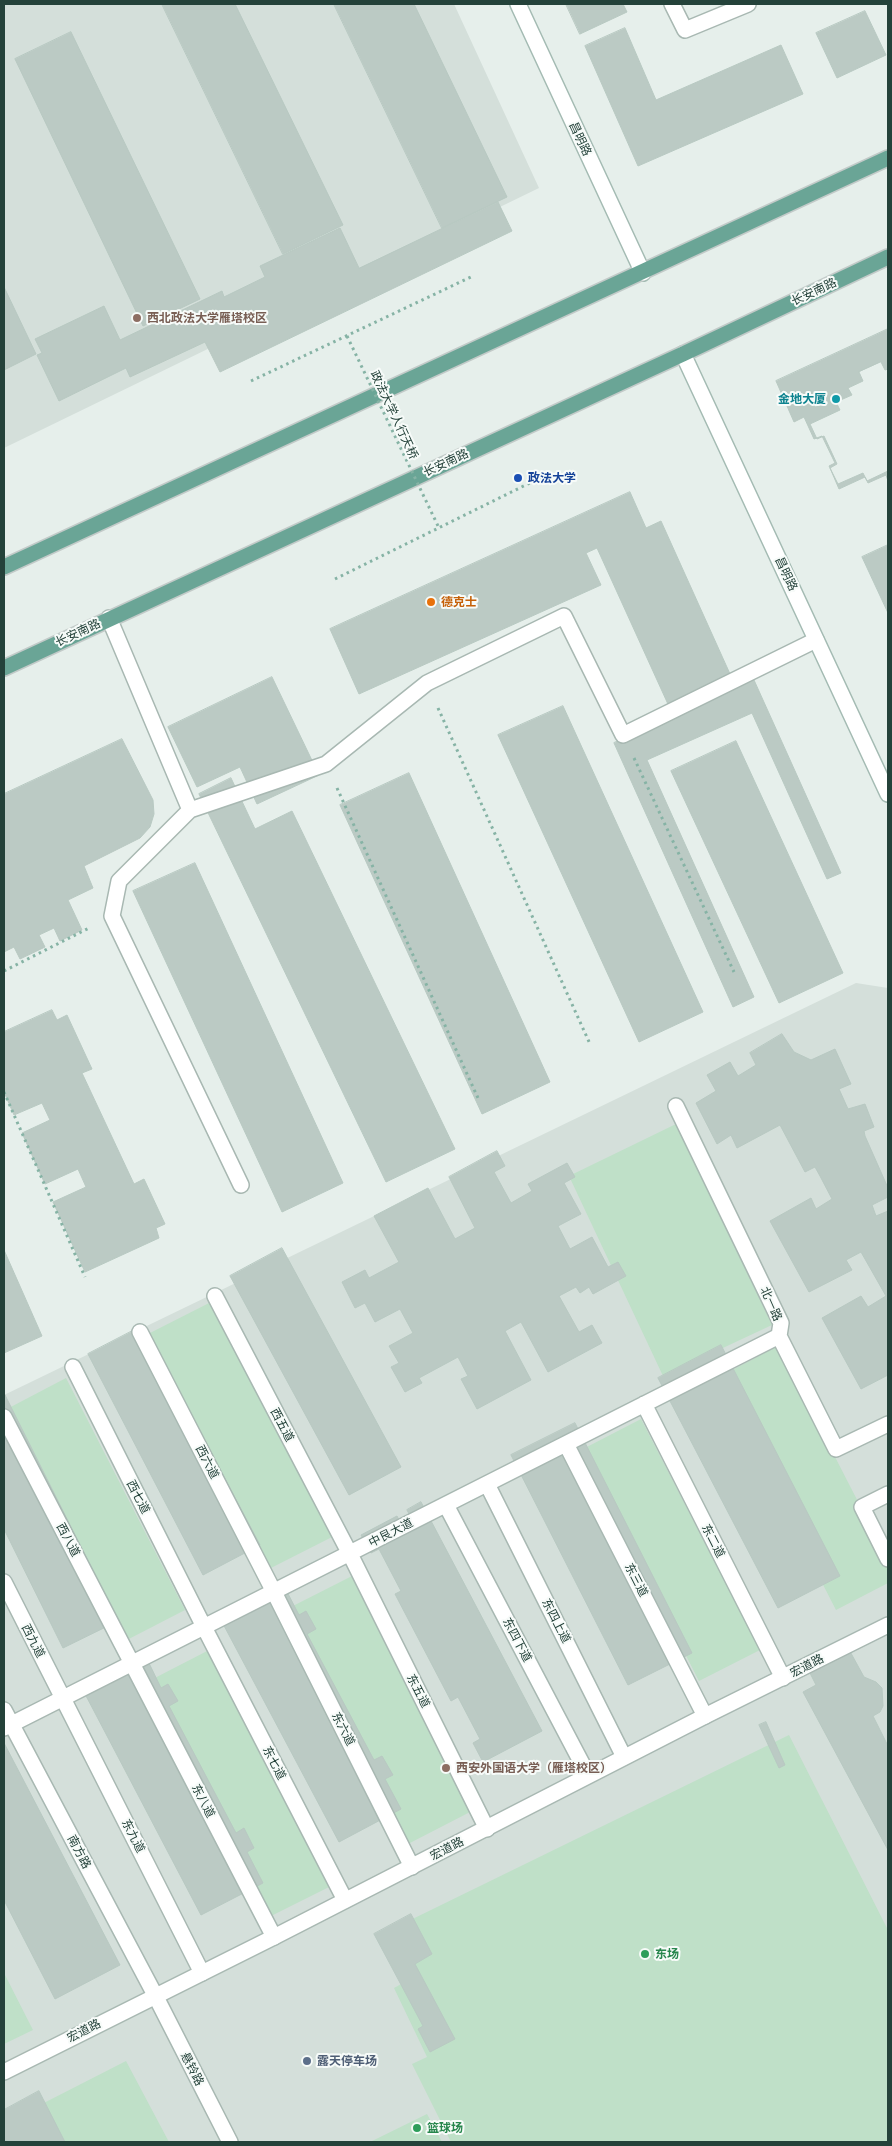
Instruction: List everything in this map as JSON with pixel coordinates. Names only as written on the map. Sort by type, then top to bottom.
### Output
[{"type":"main road","points":[[4,567],[888,158]]},
{"type":"main road","name":"长安南路","points":[[4,668],[108,618],[683,354],[888,257]]},
{"type":"street","name":"昌明路","points":[[518,4],[643,273]]},
{"type":"street","points":[[672,4],[685,30],[748,4]]},
{"type":"street","name":"昌明路","points":[[683,354],[888,794]]},
{"type":"street","points":[[241,1186],[112,916],[119,881],[190,810],[326,764],[427,683],[564,616],[623,734],[816,640]]},
{"type":"street","points":[[108,618],[190,810]]},
{"type":"street","name":"北一路","points":[[676,1106],[781,1323],[778,1336],[836,1449],[888,1424]]},
{"type":"street","name":"西五道","points":[[215,1296],[350,1554]]},
{"type":"street","name":"西六道","points":[[140,1332],[274,1592]]},
{"type":"street","name":"中艮大道","points":[[8,1727],[778,1336]]},
{"type":"street","name":"西七道","points":[[73,1367],[204,1627]]},
{"type":"street","name":"东二道","points":[[644,1404],[783,1678]]},
{"type":"street","name":"西八道","points":[[4,1417],[132,1664]]},
{"type":"street","name":"东三道","points":[[566,1444],[705,1716]]},
{"type":"street","name":"东四上道","points":[[487,1484],[624,1757]]},
{"type":"street","points":[[888,1494],[862,1507],[888,1559]]},
{"type":"street","name":"东四下道","points":[[446,1505],[588,1776]]},
{"type":"street","name":"东五道","points":[[350,1554],[487,1829]]},
{"type":"street","name":"西九道","points":[[4,1582],[63,1699]]},
{"type":"street","name":"东六道","points":[[274,1592],[412,1867]]},
{"type":"street","name":"宏道路","points":[[4,2072],[888,1625]]},
{"type":"street","name":"东七道","points":[[204,1627],[345,1900]]},
{"type":"street","name":"东八道","points":[[132,1664],[274,1937]]},
{"type":"street","name":"东九道","points":[[63,1699],[202,1973]]},
{"type":"street","name":"南方路","points":[[4,1710],[8,1727],[155,1995]]},
{"type":"street","name":"悬铃路","points":[[155,1995],[230,2142]]},
{"type":"path","points":[[251,381],[473,276]]},
{"type":"path","name":"政法大学人行天桥","points":[[347,336],[439,528]]},
{"type":"path","points":[[335,578],[550,473]]},
{"type":"path","points":[[427,683],[590,1044]]},
{"type":"path","points":[[623,734],[734,972]]},
{"type":"path","points":[[326,764],[478,1098]]},
{"type":"path","points":[[4,971],[112,916]]},
{"type":"path","points":[[4,1092],[85,1277]]},
{"type":"shaded area","name":"西北政法大学雁塔校区","points":[[4,4],[454,4],[539,188],[4,448]]},
{"type":"shaded area","name":"西安外国语大学（雁塔校区）","points":[[856,983],[888,988],[888,2142],[4,2142],[4,1395]]},
{"type":"green space","points":[[676,1124],[772,1325],[663,1376],[569,1176]]},
{"type":"green space","points":[[213,1301],[334,1536],[269,1569],[148,1334]]},
{"type":"green space","points":[[778,1346],[888,1560],[888,1583],[836,1610],[717,1378]]},
{"type":"green space","points":[[66,1378],[185,1610],[123,1642],[5,1410]]},
{"type":"green space","points":[[641,1419],[760,1650],[699,1681],[581,1450]]},
{"type":"green space","points":[[352,1576],[472,1811],[408,1844],[287,1609]]},
{"type":"green space","points":[[211,1649],[333,1885],[267,1918],[147,1682]]},
{"type":"green space","name":"东场","points":[[789,1735],[888,1930],[888,2142],[451,2142],[412,2064],[427,2057],[394,1988],[414,1977],[390,1930]]},
{"type":"green space","points":[[4,1973],[33,2030],[4,2044]]},
{"type":"green space","points":[[126,2061],[169,2142],[51,2142],[34,2108]]},
{"type":"green space","name":"篮球场","points":[[427,2114],[442,2142],[370,2142]]},
{"type":"building","points":[[162,4],[235,4],[343,225],[283,254]]},
{"type":"building","points":[[334,4],[414,4],[507,197],[442,228]]},
{"type":"building","points":[[566,4],[623,4],[627,12],[580,34]]},
{"type":"building","points":[[865,11],[886,55],[837,78],[816,33]]},
{"type":"building","points":[[625,28],[656,100],[781,45],[803,94],[638,166],[585,46]]},
{"type":"building","points":[[71,32],[200,299],[143,326],[15,59]]},
{"type":"building","points":[[498,202],[512,231],[220,372],[205,342],[130,377],[126,368],[59,401],[37,355],[42,353],[35,339],[104,306],[120,340],[222,291],[224,297],[265,277],[260,266],[340,228],[359,268]]},
{"type":"building","points":[[4,287],[36,354],[4,370]]},
{"type":"building","name":"金地大厦","points":[[888,329],[888,471],[867,481],[863,473],[838,484],[829,466],[835,463],[822,436],[814,439],[804,417],[794,422],[776,381]]},
{"type":"building","points":[[881,362],[885,370],[888,369],[888,481],[886,475],[868,483],[865,477],[839,489],[830,468],[837,464],[824,436],[817,439],[810,424],[840,410],[836,402],[852,395],[848,388],[863,381],[859,372]]},
{"type":"building","points":[[630,492],[646,528],[661,521],[735,685],[672,713],[597,548],[586,553],[601,585],[359,694],[330,629]]},
{"type":"building","points":[[888,545],[888,613],[862,557]]},
{"type":"building","points":[[272,677],[319,775],[257,804],[240,767],[197,787],[168,727]]},
{"type":"building","points":[[754,680],[841,873],[827,879],[752,713],[647,760],[754,997],[733,1007],[614,743]]},
{"type":"building","points":[[563,706],[703,1012],[639,1042],[498,735]]},
{"type":"building","points":[[122,739],[153,800],[154,814],[150,827],[140,838],[84,866],[93,888],[68,900],[82,930],[60,941],[54,928],[39,935],[45,947],[20,959],[14,947],[4,952],[4,794]]},
{"type":"building","points":[[736,741],[843,973],[779,1003],[671,771]]},
{"type":"building","points":[[409,773],[550,1082],[482,1114],[340,805]]},
{"type":"building","points":[[231,778],[255,829],[292,811],[455,1149],[386,1182],[199,794]]},
{"type":"building","points":[[195,863],[343,1183],[282,1212],[133,891]]},
{"type":"building","points":[[52,1010],[57,1020],[67,1015],[92,1069],[82,1073],[134,1184],[144,1179],[165,1224],[156,1228],[159,1238],[85,1272],[53,1202],[86,1187],[78,1169],[45,1184],[22,1133],[50,1120],[42,1103],[14,1115],[4,1092],[4,1032]]},
{"type":"building","points":[[782,1034],[794,1052],[811,1060],[835,1049],[851,1084],[839,1089],[848,1109],[865,1104],[874,1127],[864,1131],[865,1136],[888,1188],[888,1197],[872,1205],[876,1216],[888,1211],[888,1375],[861,1389],[822,1318],[861,1296],[868,1307],[886,1296],[861,1252],[846,1260],[852,1270],[809,1292],[770,1221],[811,1198],[816,1209],[832,1199],[815,1167],[805,1172],[780,1125],[737,1148],[731,1135],[717,1144],[696,1103],[716,1091],[707,1075],[730,1062],[738,1076],[756,1065],[750,1053]]},
{"type":"building","points":[[497,1151],[505,1166],[494,1172],[511,1203],[532,1191],[528,1184],[567,1163],[575,1177],[564,1183],[581,1214],[558,1226],[570,1249],[592,1237],[608,1267],[618,1262],[626,1276],[593,1294],[589,1287],[580,1293],[576,1287],[559,1296],[579,1332],[592,1325],[602,1343],[548,1372],[521,1322],[505,1331],[531,1380],[477,1409],[461,1379],[468,1376],[458,1357],[419,1378],[422,1383],[405,1392],[391,1367],[399,1363],[389,1346],[413,1333],[400,1309],[375,1322],[365,1303],[355,1308],[342,1282],[365,1270],[369,1278],[399,1262],[374,1216],[428,1188],[455,1239],[475,1228],[449,1177]]},
{"type":"building","points":[[282,1248],[401,1467],[349,1495],[230,1276]]},
{"type":"building","points":[[4,1250],[42,1336],[4,1353]]},
{"type":"building","points":[[144,1325],[260,1545],[203,1575],[88,1354]]},
{"type":"building","points":[[721,1345],[840,1576],[778,1608],[658,1378]]},
{"type":"building","points":[[5,1395],[118,1621],[63,1648],[4,1529]]},
{"type":"building","points":[[575,1423],[692,1653],[628,1685],[511,1455]]},
{"type":"building","points":[[421,1502],[542,1731],[483,1762],[473,1743],[480,1739],[458,1697],[451,1701],[395,1594],[401,1591],[379,1549],[371,1553],[361,1535],[397,1516],[406,1534],[417,1529],[407,1510]]},
{"type":"building","points":[[284,1586],[299,1615],[306,1611],[316,1629],[307,1634],[374,1760],[382,1756],[393,1775],[385,1779],[401,1809],[339,1842],[221,1620]]},
{"type":"building","points":[[847,1646],[864,1677],[876,1682],[882,1688],[883,1706],[880,1712],[873,1716],[888,1743],[888,1850],[803,1692],[816,1685],[807,1667]]},
{"type":"building","points":[[147,1659],[161,1688],[168,1684],[178,1701],[169,1706],[236,1833],[244,1828],[254,1848],[247,1852],[263,1883],[201,1915],[84,1692]]},
{"type":"building","points":[[766,1722],[785,1765],[779,1768],[759,1725]]},
{"type":"building","points":[[4,1743],[120,1965],[55,1999],[4,1900]]},
{"type":"building","points":[[411,1914],[432,1954],[415,1964],[455,2039],[430,2052],[418,2029],[423,2026],[374,1934]]},
{"type":"building","points":[[39,2091],[65,2142],[4,2142],[4,2110]]},
{"type":"place","name":"西北政法大学雁塔校区","points":[[137,318]]},
{"type":"place","name":"金地大厦","points":[[836,399]]},
{"type":"place","name":"政法大学","points":[[518,478]]},
{"type":"place","name":"德克士","points":[[431,602]]},
{"type":"place","name":"西安外国语大学（雁塔校区）","points":[[446,1768]]},
{"type":"place","name":"东场","points":[[645,1954]]},
{"type":"place","name":"露天停车场","points":[[307,2061]]},
{"type":"place","name":"篮球场","points":[[417,2128]]}]
